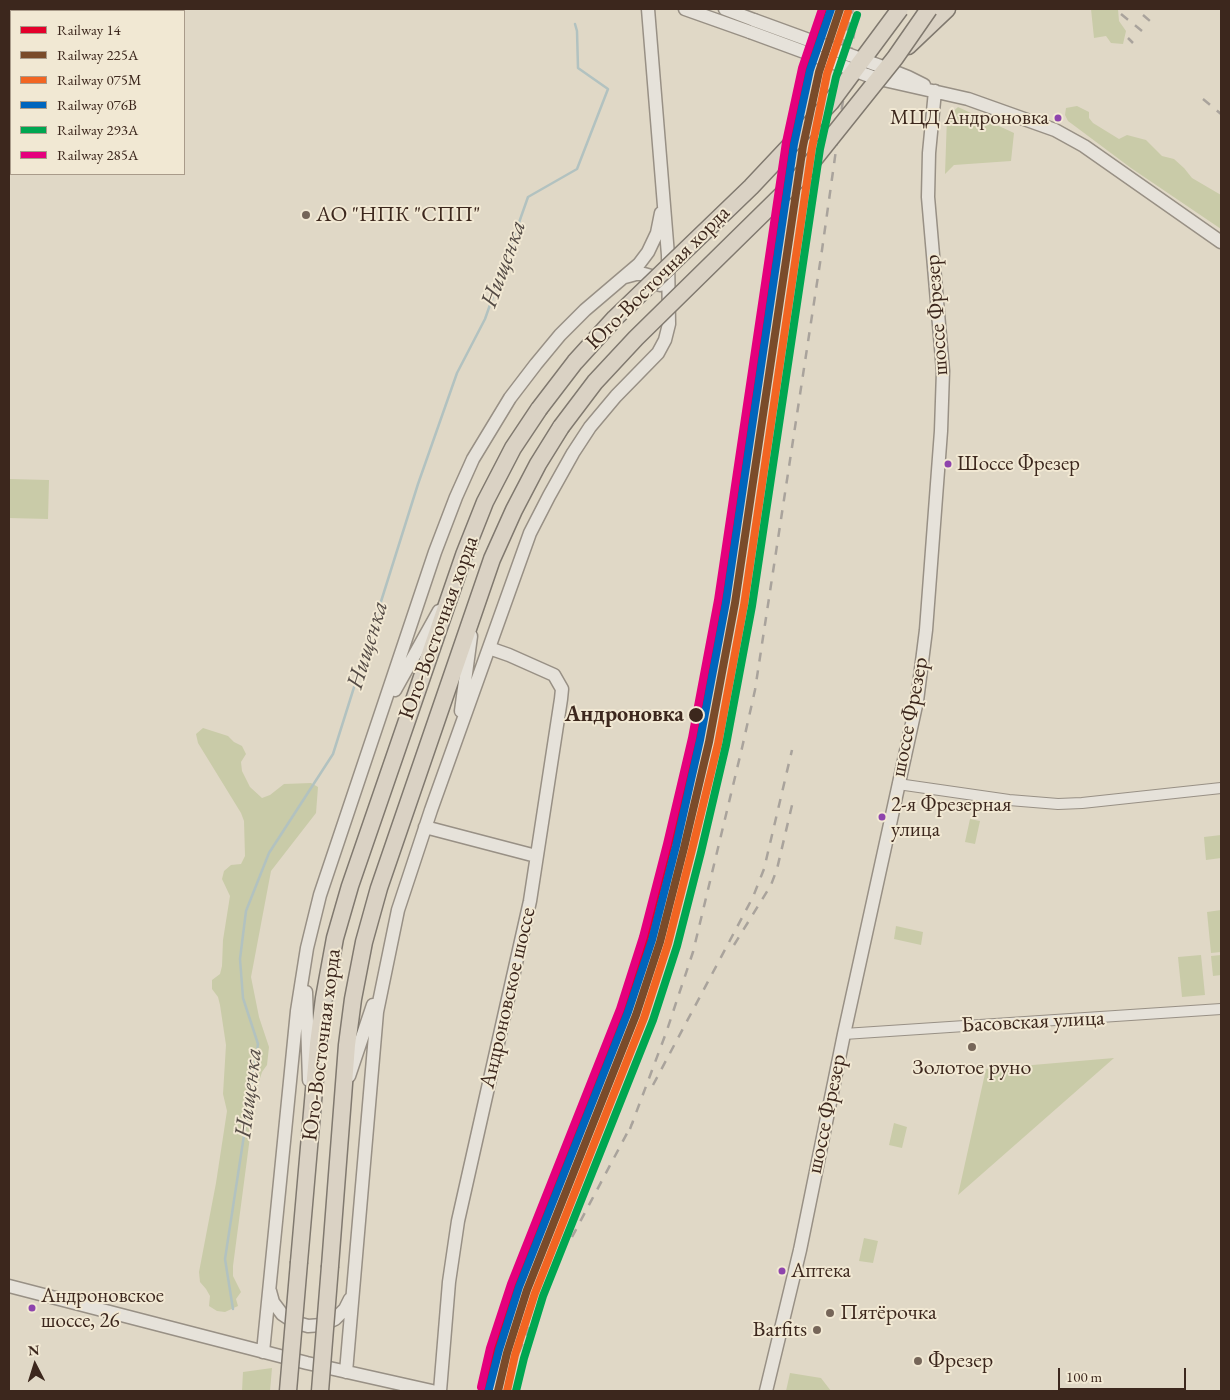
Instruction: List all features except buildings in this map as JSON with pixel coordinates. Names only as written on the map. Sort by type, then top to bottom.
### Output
[{"type":"main road","name":"Юго-Восточная хорда","points":[[288,1391],[318,1044],[335,938],[368,829],[452,589],[485,502],[513,448],[539,409],[575,362],[615,318],[751,187],[832,102],[900,9]]},
{"type":"main road","name":"Юго-Восточная хорда","points":[[320,1391],[343,1095],[353,999],[364,942],[379,888],[492,559],[514,510],[538,464],[561,427],[595,382],[636,338],[799,178],[896,58],[929,9]]},
{"type":"main road","points":[[896,58],[947,9]]},
{"type":"street","points":[[346,1372],[377,1012],[398,910],[425,827],[530,533],[573,453],[590,427],[616,396],[658,353],[665,340],[668,324],[668,255],[648,9]]},
{"type":"street","points":[[685,9],[752,26],[878,72],[1030,120],[1066,135],[1221,242]]},
{"type":"street","points":[[725,9],[752,26]]},
{"type":"street","name":"шоссе Фрезер","points":[[766,1391],[800,1250],[844,1034],[917,701],[925,639],[941,431],[943,370],[928,197],[929,153],[935,91]]},
{"type":"street","points":[[263,1352],[296,1019],[305,960],[320,895],[435,552],[473,459],[510,398],[560,335],[585,310],[639,264],[648,252],[657,233],[664,200]]},
{"type":"street","points":[[620,280],[636,274],[651,276],[661,286],[668,300]]},
{"type":"street","points":[[380,716],[452,589]]},
{"type":"street","points":[[457,738],[474,610]]},
{"type":"street","name":"Андроновское шоссе","points":[[440,1391],[449,1282],[458,1221],[530,901],[562,689],[554,675],[489,648]]},
{"type":"street","points":[[898,784],[1017,801],[1058,804],[1221,788]]},
{"type":"street","points":[[425,827],[536,856]]},
{"type":"street","points":[[305,960],[310,1133]]},
{"type":"street","points":[[343,1095],[384,971]]},
{"type":"street","name":"Басовская улица","points":[[844,1034],[1221,1009]]},
{"type":"street","points":[[270,1281],[274,1302],[282,1314],[294,1322],[308,1326],[322,1325],[335,1319],[349,1303],[353,1289]]},
{"type":"street","points":[[9,1286],[263,1352],[432,1391]]},
{"type":"green space","points":[[1091,9],[1118,9],[1119,21],[1126,31],[1123,44],[1111,43],[1106,36],[1094,38]]},
{"type":"green space","points":[[1077,106],[1089,112],[1089,118],[1093,123],[1119,139],[1127,135],[1146,140],[1162,156],[1174,159],[1192,178],[1221,195],[1221,229],[1131,168],[1068,121],[1065,115],[1066,108]]},
{"type":"green space","points":[[958,107],[1014,133],[1011,161],[954,165],[945,174],[947,117]]},
{"type":"green space","points":[[9,479],[49,480],[48,519],[9,518]]},
{"type":"green space","points":[[203,728],[228,736],[242,746],[246,754],[241,762],[242,771],[250,787],[262,798],[270,795],[284,784],[311,783],[318,787],[316,813],[271,871],[251,977],[259,1017],[269,1047],[267,1065],[262,1072],[256,1091],[233,1266],[233,1276],[241,1292],[236,1299],[238,1306],[225,1312],[217,1311],[209,1306],[210,1296],[200,1282],[199,1272],[227,1111],[223,1094],[226,1045],[218,997],[212,989],[212,980],[220,974],[222,966],[223,940],[230,896],[222,879],[224,871],[231,865],[241,864],[245,856],[244,821],[198,743],[196,734]]},
{"type":"green space","points":[[970,819],[980,821],[975,844],[965,842]]},
{"type":"green space","points":[[1221,835],[1221,858],[1206,860],[1204,837]]},
{"type":"green space","points":[[1221,910],[1221,952],[1211,953],[1207,912]]},
{"type":"green space","points":[[896,926],[923,932],[921,945],[894,939]]},
{"type":"green space","points":[[1201,955],[1205,995],[1182,997],[1178,957]]},
{"type":"green space","points":[[1221,955],[1221,975],[1213,976],[1211,956]]},
{"type":"green space","points":[[1114,1058],[958,1195],[986,1069]]},
{"type":"green space","points":[[894,1123],[907,1127],[902,1148],[889,1145]]},
{"type":"green space","points":[[864,1238],[878,1241],[873,1263],[859,1261]]},
{"type":"green space","points":[[272,1368],[270,1391],[242,1391],[243,1372]]},
{"type":"green space","points":[[790,1373],[821,1378],[831,1391],[786,1391]]},
{"type":"waterway","name":"Нищенка","points":[[233,1309],[225,1259],[258,1044],[243,998],[240,959],[246,911],[269,853],[333,754],[418,484],[457,373],[485,319],[528,197],[577,169],[608,89],[578,68],[577,31],[575,24]]},
{"type":"railway","points":[[554,1269],[573,1216],[617,1114],[665,985],[702,853],[739,686],[798,294],[814,163],[824,112],[853,9]]},
{"type":"railway","points":[[630,1129],[666,1033],[693,952],[755,690],[842,107],[855,28],[861,9]]},
{"type":"railway","points":[[1121,14],[1142,31]]},
{"type":"railway","points":[[1143,15],[1150,21]]},
{"type":"railway","points":[[1128,38],[1133,43]]},
{"type":"railway","points":[[1203,99],[1221,114]]},
{"type":"railway","points":[[653,1085],[753,897],[764,869],[792,750]]},
{"type":"railway","points":[[734,945],[771,885],[777,869],[793,801]]},
{"type":"railway","points":[[572,1237],[633,1122]]},
{"type":"railway","points":[[507,1386],[519,1352],[557,1263]]},
{"type":"rail line","name":"285А","points":[[481,1387],[490,1348],[511,1284],[620,1009],[643,937],[667,844],[692,738],[718,600],[786,142],[802,68],[822,9]]},
{"type":"rail line","name":"14","points":[[485,1391],[511,1293],[617,1024],[641,953],[692,753],[714,637],[781,187],[801,79],[823,9]]},
{"type":"rail line","name":"076В","points":[[489,1389],[519,1287],[628,1012],[652,940],[676,846],[700,740],[726,602],[794,144],[810,70],[831,9]]},
{"type":"rail line","name":"225А","points":[[498,1391],[507,1353],[527,1290],[636,1015],[660,942],[684,848],[709,742],[735,603],[803,146],[819,72],[840,9]]},
{"type":"rail line","name":"075М","points":[[507,1391],[515,1355],[535,1293],[644,1018],[668,944],[692,850],[718,744],[744,605],[812,148],[827,74],[848,12]]},
{"type":"rail line","name":"293А","points":[[516,1391],[543,1296],[653,1020],[677,946],[701,852],[726,745],[752,606],[820,149],[836,77],[857,15]]},
{"type":"place","name":"МЦД Андроновка","points":[[1058,118]]},
{"type":"place","name":"АО \"НПК \"СПП\"","points":[[306,215]]},
{"type":"place","name":"Шоссе Фрезер","points":[[948,464]]},
{"type":"place","name":"Андроновка","points":[[696,715]]},
{"type":"place","name":"2-я Фрезерная улица","points":[[882,817]]},
{"type":"place","name":"Золотое руно","points":[[972,1047]]},
{"type":"place","name":"Аптека","points":[[782,1271]]},
{"type":"place","name":"Андроновское шоссе, 26","points":[[32,1308]]},
{"type":"place","name":"Пятёрочка","points":[[830,1313]]},
{"type":"place","name":"Barfits","points":[[817,1330]]},
{"type":"place","name":"Фрезер","points":[[918,1361]]}]
